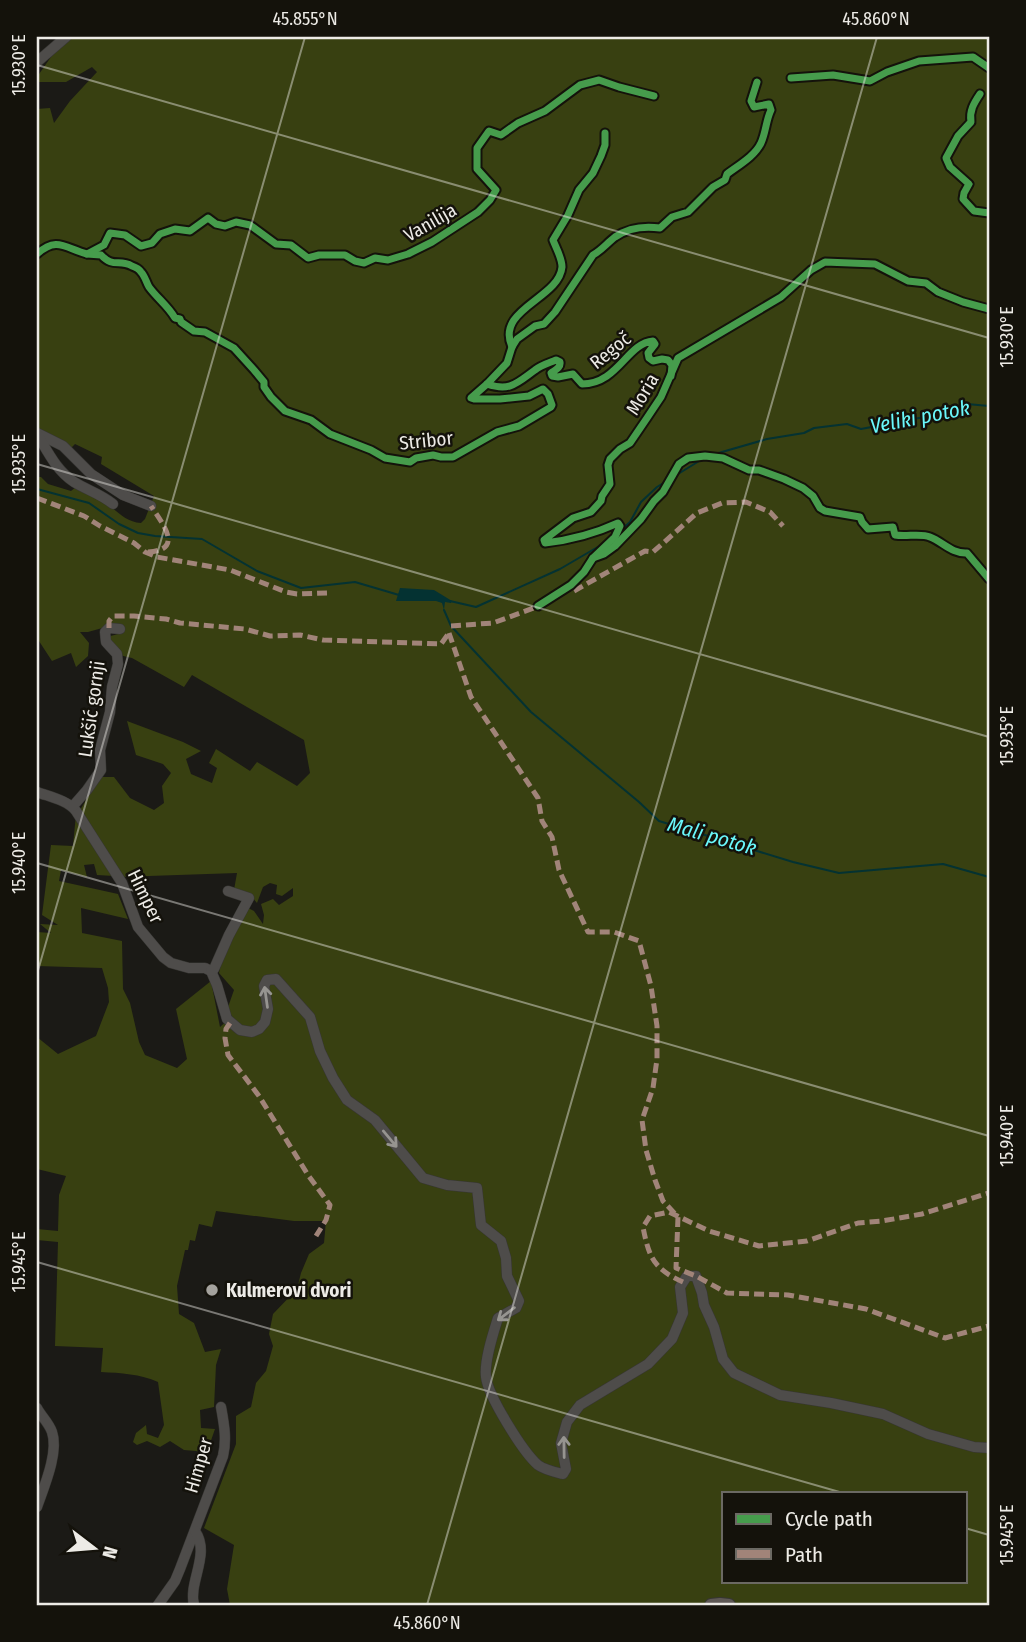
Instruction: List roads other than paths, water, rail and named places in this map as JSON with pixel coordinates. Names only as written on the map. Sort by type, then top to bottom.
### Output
[{"type":"main road","points":[[711,1605],[729,1605]]},
{"type":"street","points":[[37,62],[66,37]]},
{"type":"street","points":[[37,433],[58,468],[66,476],[113,504]]},
{"type":"street","points":[[37,433],[68,450],[87,471],[123,495],[150,506]]},
{"type":"street","name":"Lukšić gornji","points":[[72,806],[101,770],[100,750],[118,664],[117,654],[106,642],[105,632],[109,628],[120,629]]},
{"type":"street","points":[[37,792],[72,806]]},
{"type":"street","name":"Himper","points":[[72,806],[113,868],[138,927],[154,948],[171,963],[211,971]]},
{"type":"street","points":[[228,891],[249,898],[211,971],[230,1023],[247,1033],[263,1026],[268,1014],[264,986],[267,980],[276,979],[310,1017],[320,1051],[333,1078],[348,1100],[375,1121],[423,1178],[447,1185],[477,1188],[481,1225],[501,1241],[507,1276],[519,1301],[516,1308],[498,1318],[489,1347],[485,1376],[492,1394],[522,1447],[540,1467],[564,1474],[566,1469],[561,1443],[567,1422],[580,1405],[648,1364],[672,1339],[683,1313],[680,1287],[687,1276],[696,1276],[723,1359],[734,1373],[780,1395],[883,1415],[928,1434],[974,1447],[989,1448]]},
{"type":"street","name":"Himper","points":[[158,1605],[175,1581],[223,1456],[226,1443],[221,1407]]},
{"type":"street","points":[[37,1408],[52,1431],[54,1445],[37,1507]]},
{"type":"street","name":"Himper","points":[[194,1605],[200,1551],[195,1531]]},
{"type":"water","points":[[400,588],[434,590],[452,601],[445,602],[444,610],[442,603],[436,601],[396,601]]},
{"type":"waterway","name":"Veliki potok","points":[[450,601],[476,607],[560,569],[608,541],[630,522],[641,502],[657,487],[715,454],[767,439],[804,433],[814,428],[847,424],[861,429],[940,414],[967,404],[989,406]]},
{"type":"waterway","points":[[37,489],[89,503],[119,524],[138,533],[202,539],[257,571],[301,588],[355,582],[399,595]]},
{"type":"waterway","name":"Mali potok","points":[[444,610],[451,626],[531,712],[659,821],[793,862],[839,873],[943,864],[989,877]]},
{"type":"place","name":"Kulmerovi dvori","points":[[212,1290]]}]
